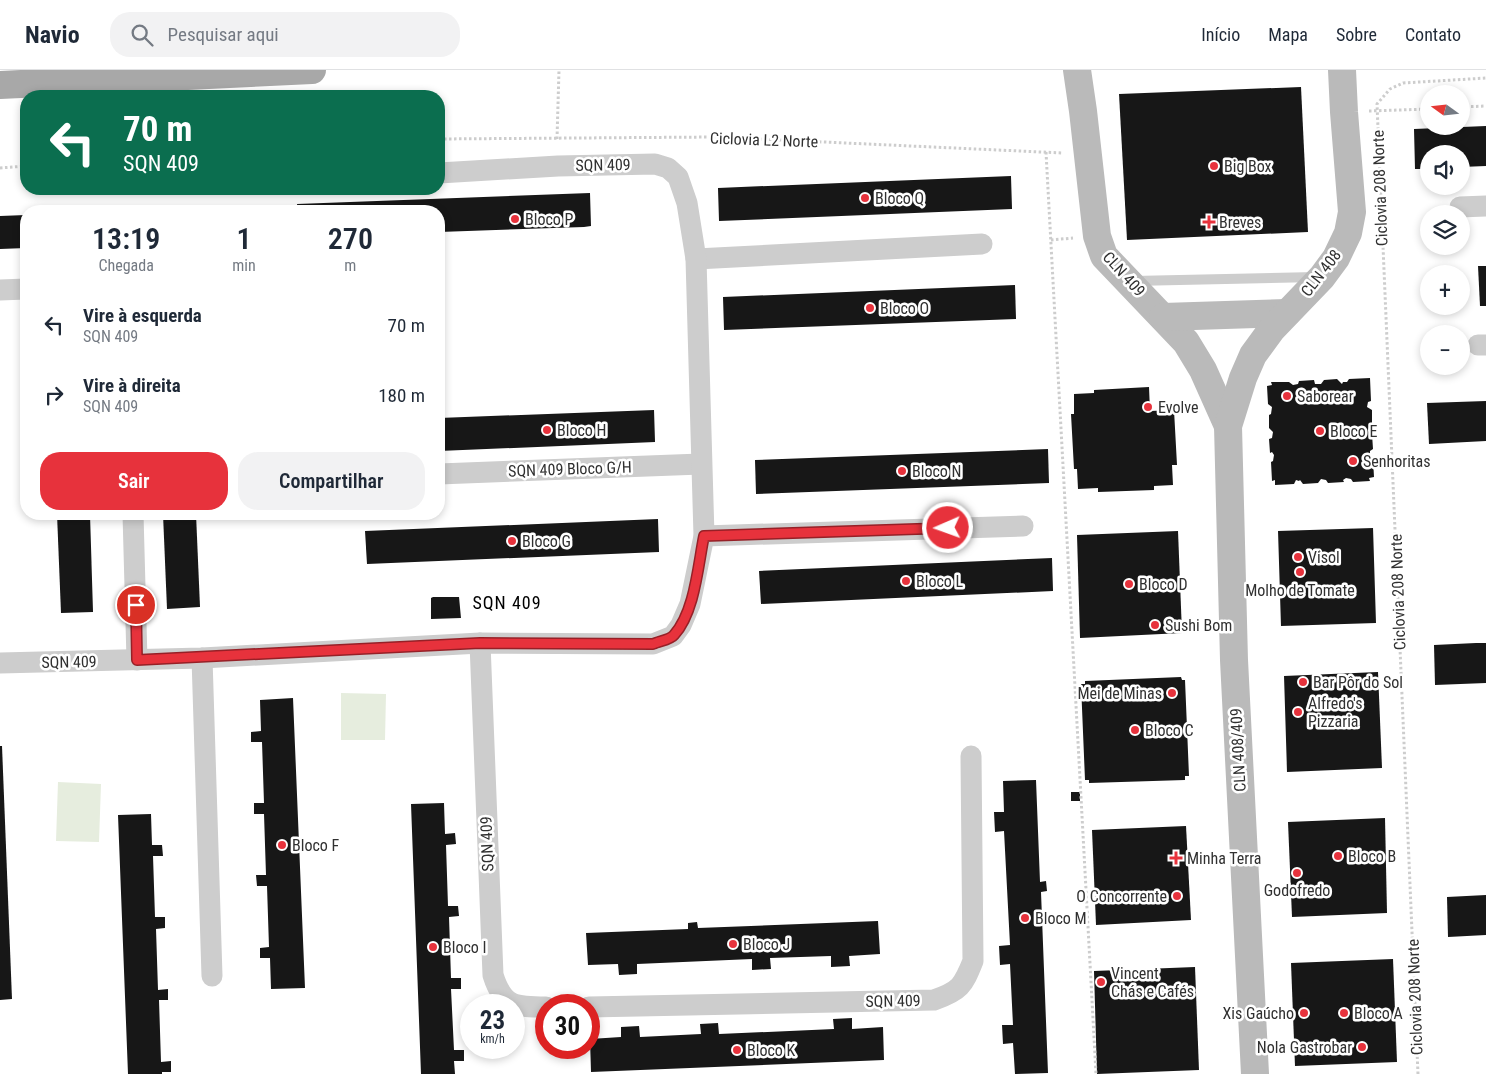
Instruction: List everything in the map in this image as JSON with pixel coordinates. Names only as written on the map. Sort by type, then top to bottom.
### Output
[{"type":"main road","points":[[0,85],[312,70]]},
{"type":"street","name":"CLN 409","points":[[1077,70],[1096,236],[1104,256],[1186,342],[1203,370],[1228,426]]},
{"type":"street","name":"CLN 408","points":[[1228,426],[1243,378],[1253,355],[1272,329],[1322,277],[1336,258],[1348,233],[1352,212],[1342,70]]},
{"type":"street","name":"SQN 409","points":[[0,663],[202,658],[480,643],[653,644],[673,636],[681,625],[690,604],[704,536],[696,259],[687,203],[678,177],[668,168],[654,164],[558,166],[445,174]]},
{"type":"street","points":[[1470,206],[1486,206]]},
{"type":"street","points":[[696,259],[982,244]]},
{"type":"street","points":[[0,290],[20,289]]},
{"type":"street","points":[[1163,317],[1287,313]]},
{"type":"street","name":"CLN 408/409","points":[[1228,426],[1234,660],[1254,1074]]},
{"type":"street","name":"SQN 409 Bloco G/H","points":[[445,474],[701,464]]},
{"type":"street","points":[[133,520],[137,660]]},
{"type":"street","points":[[704,536],[1024,526]]},
{"type":"street","name":"SQN 409","points":[[480,643],[493,975],[497,989],[506,1000],[526,1007],[535,1007]]},
{"type":"street","points":[[202,658],[212,976]]},
{"type":"street","name":"SQN 409","points":[[600,1007],[934,1000],[952,994],[964,982],[973,961],[971,756]]},
{"type":"lane","points":[[1128,281],[1322,277]]},
{"type":"path","points":[[558,166],[559,70]]},
{"type":"path","points":[[1377,111],[1377,104],[1390,89],[1403,83],[1486,78]]},
{"type":"path","points":[[1470,107],[1486,106]]},
{"type":"path","points":[[1344,112],[1420,109]]},
{"type":"path","name":"Ciclovia 208 Norte","points":[[1377,111],[1418,1074]]},
{"type":"path","name":"Ciclovia L2 Norte","points":[[445,139],[715,137],[1046,152],[1088,156]]},
{"type":"path","points":[[1046,152],[1096,1074]]},
{"type":"path","points":[[0,168],[20,166]]},
{"type":"green space","points":[[341,693],[386,694],[385,740],[341,740]]},
{"type":"green space","points":[[58,782],[101,784],[99,842],[56,841]]},
{"type":"building","name":"Big Box","points":[[1301,87],[1308,232],[1127,240],[1119,94]]},
{"type":"building","points":[[1486,126],[1486,166],[1470,167],[1470,145],[1420,145],[1420,169],[1415,169],[1414,129],[1420,129],[1420,135],[1470,135],[1470,127]]},
{"type":"building","name":"Bloco Q","points":[[1011,176],[1012,209],[719,221],[718,188]]},
{"type":"building","name":"Bloco P","points":[[590,193],[591,226],[445,232],[445,205],[297,204]]},
{"type":"building","points":[[20,215],[20,248],[0,249],[0,216]]},
{"type":"building","points":[[1478,266],[1486,266],[1486,306],[1480,306]]},
{"type":"building","name":"Bloco O","points":[[1015,285],[1016,319],[724,330],[723,297]]},
{"type":"building","name":"Bloco E","points":[[1370,378],[1371,401],[1368,402],[1367,407],[1372,410],[1372,424],[1368,431],[1372,434],[1373,449],[1370,451],[1370,456],[1373,459],[1374,477],[1369,478],[1370,481],[1353,482],[1351,479],[1346,478],[1343,480],[1344,482],[1328,483],[1326,480],[1321,479],[1318,483],[1303,484],[1300,480],[1296,480],[1294,484],[1275,485],[1275,480],[1272,481],[1271,462],[1274,455],[1272,452],[1270,453],[1269,439],[1272,438],[1273,432],[1269,428],[1269,415],[1271,414],[1272,407],[1268,404],[1267,386],[1272,385],[1271,382],[1289,382],[1293,385],[1298,384],[1299,381],[1314,380],[1315,384],[1321,384],[1324,380],[1337,379],[1342,384],[1349,379]]},
{"type":"building","points":[[1149,387],[1150,411],[1174,410],[1177,465],[1172,465],[1173,485],[1154,486],[1154,490],[1098,492],[1098,488],[1078,489],[1077,469],[1074,469],[1071,414],[1074,414],[1074,394],[1094,393],[1094,390]]},
{"type":"building","points":[[1486,401],[1486,441],[1429,444],[1427,403]]},
{"type":"building","name":"Bloco H","points":[[654,410],[655,442],[445,451],[445,418]]},
{"type":"building","name":"Bloco N","points":[[1048,449],[1049,483],[756,494],[755,460]]},
{"type":"building","name":"Bloco G","points":[[658,519],[659,552],[367,564],[365,531]]},
{"type":"building","points":[[57,520],[90,520],[93,612],[61,613]]},
{"type":"building","points":[[163,520],[196,520],[200,607],[167,609]]},
{"type":"building","points":[[1373,528],[1376,623],[1281,626],[1278,531]]},
{"type":"building","name":"Bloco D","points":[[1178,531],[1182,633],[1080,638],[1077,535]]},
{"type":"building","name":"Bloco L","points":[[1052,558],[1053,591],[761,604],[759,571]]},
{"type":"building","points":[[459,597],[461,618],[431,619],[431,598]]},
{"type":"building","points":[[1486,643],[1486,683],[1435,685],[1434,645]]},
{"type":"building","points":[[1378,672],[1382,768],[1287,772],[1284,676]]},
{"type":"building","name":"Bloco C","points":[[1181,677],[1182,680],[1185,680],[1189,776],[1185,776],[1185,780],[1089,783],[1089,780],[1085,780],[1081,684],[1085,684],[1085,681]]},
{"type":"building","name":"Bloco F","points":[[293,698],[305,988],[271,989],[270,958],[260,958],[260,948],[269,947],[267,886],[257,886],[256,875],[266,875],[264,814],[254,814],[254,803],[264,803],[262,742],[251,742],[251,732],[261,731],[260,700]]},
{"type":"building","points":[[0,746],[2,746],[12,999],[0,1000]]},
{"type":"building","name":"Bloco M","points":[[1036,780],[1040,882],[1046,881],[1047,891],[1041,892],[1048,1073],[1015,1074],[1013,1043],[1003,1044],[1002,1025],[1013,1025],[1010,964],[1000,965],[999,946],[1010,945],[1004,831],[995,832],[994,812],[1004,812],[1003,781]]},
{"type":"building","points":[[1071,792],[1080,792],[1080,801],[1071,801]]},
{"type":"building","name":"Bloco I","points":[[444,803],[445,834],[455,833],[456,844],[446,845],[448,906],[458,906],[459,916],[449,917],[451,978],[461,978],[461,989],[451,989],[454,1050],[460,1050],[460,1059],[464,1059],[464,1061],[454,1061],[455,1074],[421,1074],[411,804]]},
{"type":"building","points":[[151,814],[152,845],[162,845],[163,856],[153,856],[155,917],[165,917],[165,928],[156,929],[158,990],[168,989],[168,1000],[159,1000],[161,1062],[171,1061],[171,1072],[162,1072],[162,1074],[128,1074],[118,815]]},
{"type":"building","name":"Bloco B","points":[[1385,818],[1387,913],[1292,917],[1288,822]]},
{"type":"building","points":[[1186,826],[1191,920],[1096,925],[1092,830]]},
{"type":"building","points":[[1486,895],[1486,935],[1448,937],[1447,897]]},
{"type":"building","name":"Bloco J","points":[[878,921],[880,954],[849,956],[850,966],[831,967],[831,956],[770,958],[771,969],[752,970],[752,959],[637,964],[637,974],[619,975],[618,964],[588,965],[586,933],[688,929],[688,923],[697,922],[698,928]]},
{"type":"building","name":"Bloco A","points":[[1393,959],[1397,1062],[1295,1066],[1291,963]]},
{"type":"building","points":[[1195,967],[1199,1070],[1097,1074],[1094,971]]},
{"type":"building","name":"Bloco K","points":[[852,1018],[852,1029],[883,1027],[884,1060],[591,1072],[591,1059],[600,1059],[600,1038],[621,1037],[621,1027],[639,1026],[640,1037],[701,1034],[700,1024],[718,1023],[719,1034],[834,1029],[833,1019]]},
{"type":"place","name":"Big Box","points":[[1214,166]]},
{"type":"place","name":"Bloco Q","points":[[865,198]]},
{"type":"place","name":"Bloco P","points":[[515,219]]},
{"type":"place","name":"Breves","points":[[1209,222]]},
{"type":"place","name":"Bloco O","points":[[870,308]]},
{"type":"place","name":"Saborear","points":[[1287,396]]},
{"type":"place","name":"Evolve","points":[[1148,407]]},
{"type":"place","name":"Bloco H","points":[[547,430]]},
{"type":"place","name":"Bloco E","points":[[1320,431]]},
{"type":"place","name":"Senhoritas","points":[[1353,461]]},
{"type":"place","name":"Bloco N","points":[[902,471]]},
{"type":"place","name":"Bloco G","points":[[512,541]]},
{"type":"place","name":"Visol","points":[[1298,557]]},
{"type":"place","name":"Molho de Tomate","points":[[1300,572]]},
{"type":"place","name":"Bloco L","points":[[906,581]]},
{"type":"place","name":"Bloco D","points":[[1129,584]]},
{"type":"place","name":"Sushi Bom","points":[[1155,625]]},
{"type":"place","name":"Bar Pôr do Sol","points":[[1303,682]]},
{"type":"place","name":"Mei de Minas","points":[[1172,693]]},
{"type":"place","name":"Alfredo's Pizzaria","points":[[1298,712]]},
{"type":"place","name":"Bloco C","points":[[1135,730]]},
{"type":"place","name":"Bloco F","points":[[282,845]]},
{"type":"place","name":"Bloco B","points":[[1338,856]]},
{"type":"place","name":"Minha Terra","points":[[1176,858]]},
{"type":"place","name":"Godofredo","points":[[1297,873]]},
{"type":"place","name":"O Concorrente","points":[[1177,896]]},
{"type":"place","name":"Bloco M","points":[[1025,918]]},
{"type":"place","name":"Bloco J","points":[[733,944]]},
{"type":"place","name":"Bloco I","points":[[433,947]]},
{"type":"place","name":"Vincent Chás e Cafés","points":[[1101,982]]},
{"type":"place","name":"Xis Gaúcho","points":[[1304,1013]]},
{"type":"place","name":"Bloco A","points":[[1344,1013]]},
{"type":"place","name":"Nola Gastrobar","points":[[1362,1047]]},
{"type":"place","name":"Bloco K","points":[[737,1050]]},
{"type":"district","name":"SQN 409","points":[[507,602]]},
{"type":"route","points":[[136,605],[137,660],[480,643],[653,644],[673,636],[681,625],[690,604],[704,536],[948,528]]}]
